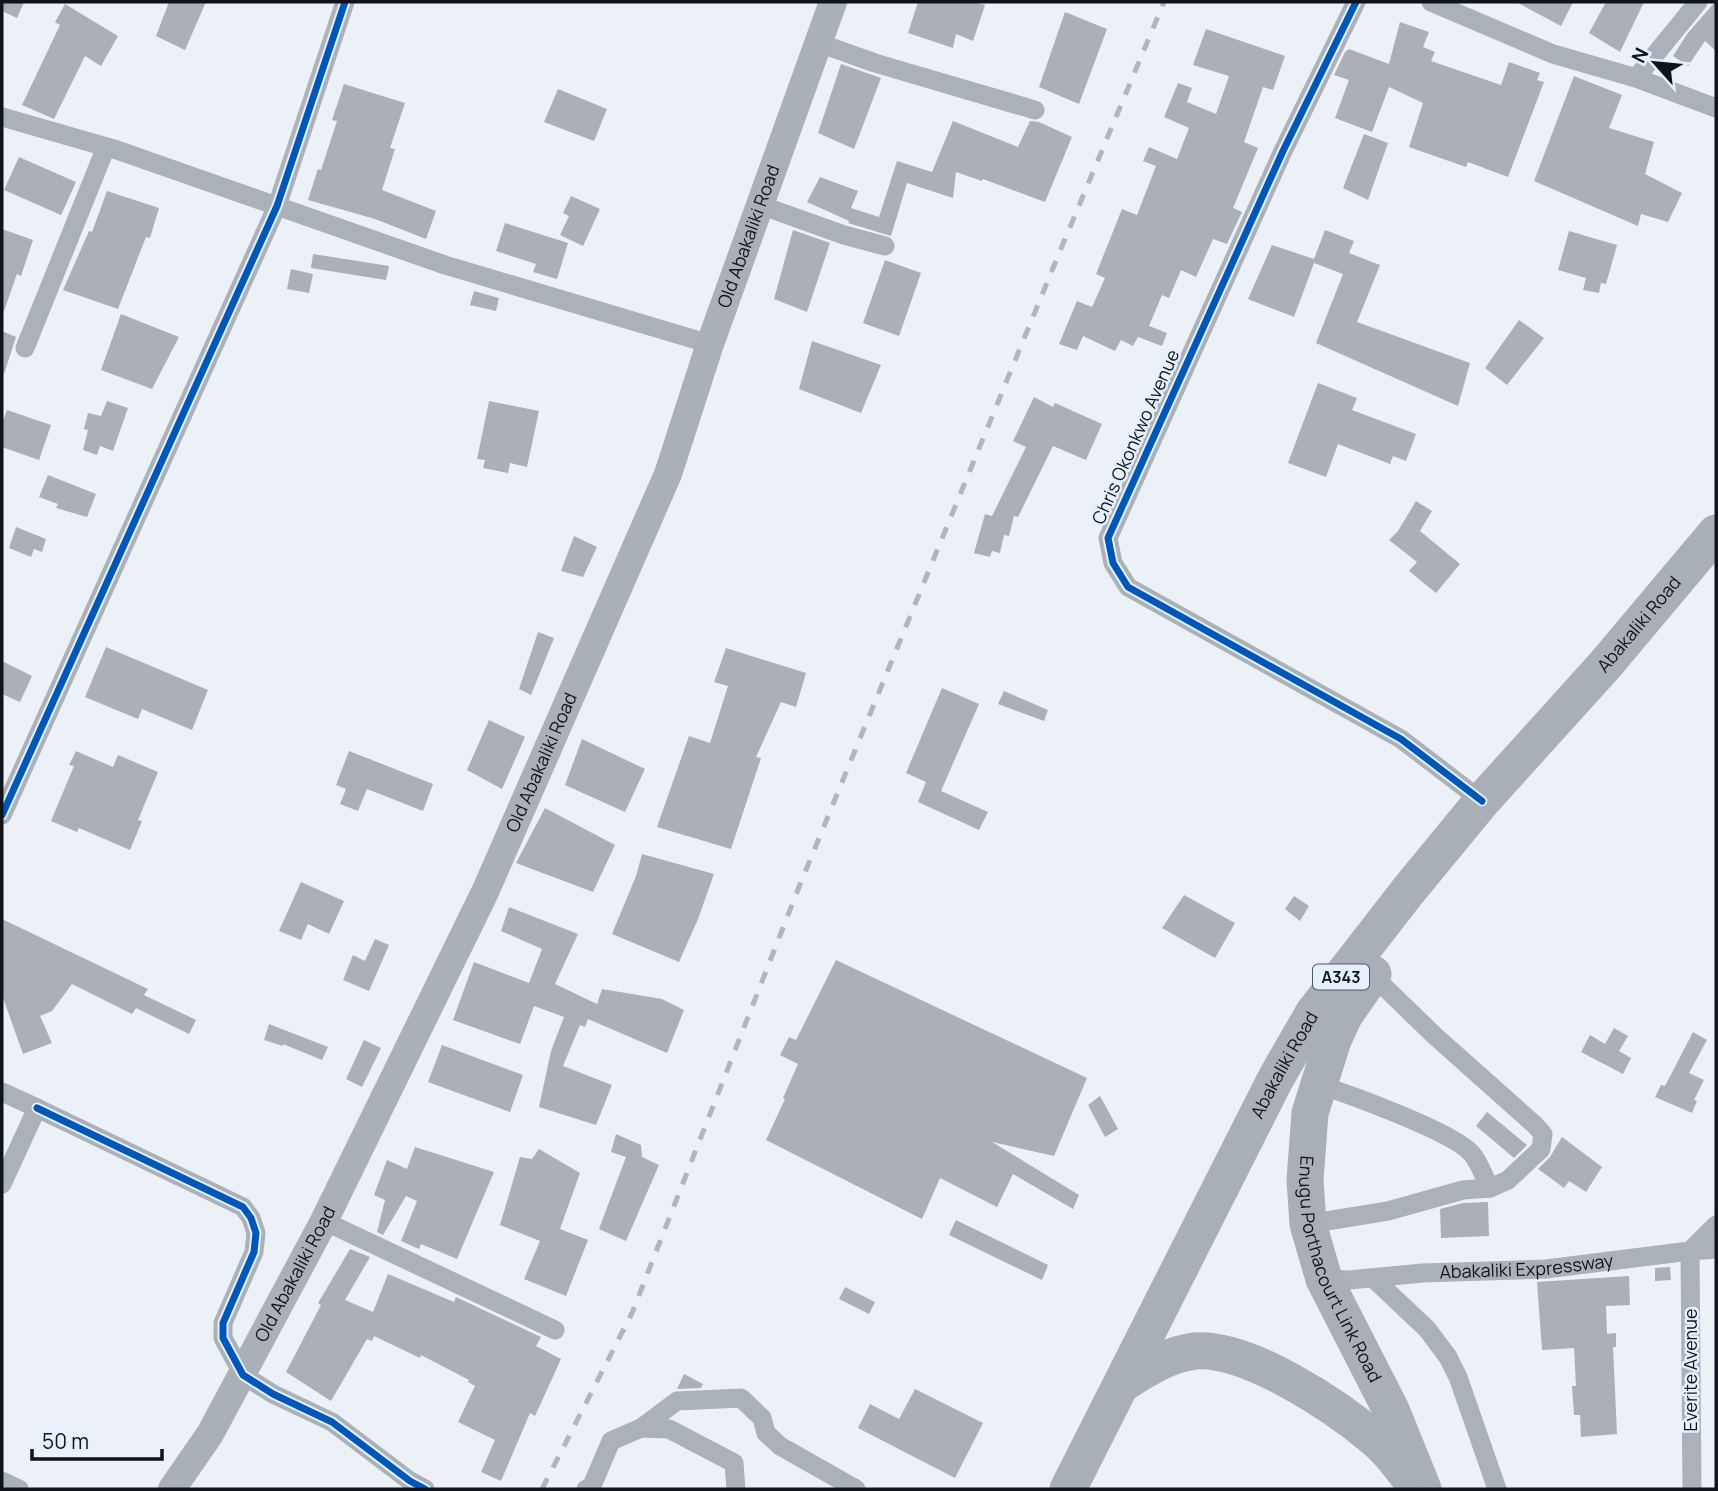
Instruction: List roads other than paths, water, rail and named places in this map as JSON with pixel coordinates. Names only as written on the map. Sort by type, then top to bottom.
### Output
[{"type":"highway","name":"Abakaliki Road","points":[[1068,1489],[1276,1078],[1314,1013],[1482,801],[1605,665],[1716,533]]},
{"type":"highway","name":"Abakaliki Road","points":[[1333,1040],[1344,1016],[1372,975],[1503,813],[1716,569]]},
{"type":"highway","name":"Enugu Porthacourt Link Road","points":[[1333,1040],[1310,1113],[1305,1180],[1308,1224],[1324,1279],[1391,1410],[1421,1489]]},
{"type":"highway","name":"Enugu Porthacourt Link Road","points":[[1122,1384],[1155,1364],[1193,1352],[1209,1351],[1260,1366],[1321,1400],[1378,1440],[1421,1489]]},
{"type":"main road","name":"Old Abakaliki Road","points":[[172,1489],[210,1434],[324,1221],[485,892],[668,474],[710,344],[833,2]]},
{"type":"street","points":[[2,816],[8,786],[277,206],[345,2]]},
{"type":"street","name":"Chris Okonkwo Avenue","points":[[1356,2],[1283,151],[1108,538],[1113,563],[1128,587],[1401,739],[1482,801]]},
{"type":"street","points":[[1431,2],[1553,54],[1636,78],[1716,108]]},
{"type":"street","points":[[1636,78],[1698,2]]},
{"type":"street","points":[[818,43],[1035,110]]},
{"type":"street","points":[[2,117],[106,147],[445,265],[710,344]]},
{"type":"street","points":[[25,348],[106,147]]},
{"type":"street","points":[[760,205],[844,235],[884,246]]},
{"type":"street","points":[[1308,1224],[1388,1211],[1464,1190],[1490,1188],[1508,1180],[1541,1149],[1543,1134],[1524,1114],[1435,1036],[1372,975]]},
{"type":"street","points":[[1317,1084],[1451,1137],[1472,1153],[1490,1188]]},
{"type":"street","points":[[2,1092],[243,1207],[251,1218],[256,1233],[254,1252],[223,1323],[223,1338],[243,1375],[273,1394],[332,1422],[410,1481],[425,1489]]},
{"type":"street","points":[[2,1184],[37,1108]]},
{"type":"street","points":[[324,1221],[555,1330]]},
{"type":"street","points":[[1690,1251],[1716,1225]]},
{"type":"street","name":"Abakaliki Expressway","points":[[1324,1279],[1373,1279],[1423,1273],[1546,1269],[1716,1249]]},
{"type":"street","name":"Everite Avenue","points":[[1690,1251],[1692,1489]]},
{"type":"street","points":[[1373,1279],[1427,1329],[1448,1357],[1458,1377],[1497,1489]]},
{"type":"street","points":[[586,1489],[591,1488],[611,1441],[641,1427],[677,1401],[741,1398],[762,1418],[766,1433],[780,1446],[856,1489]]},
{"type":"street","points":[[641,1427],[669,1429],[734,1463],[736,1489]]},
{"type":"street","points":[[2,1481],[19,1489]]},
{"type":"railway","points":[[542,1489],[632,1313],[799,887],[1164,2]]}]
